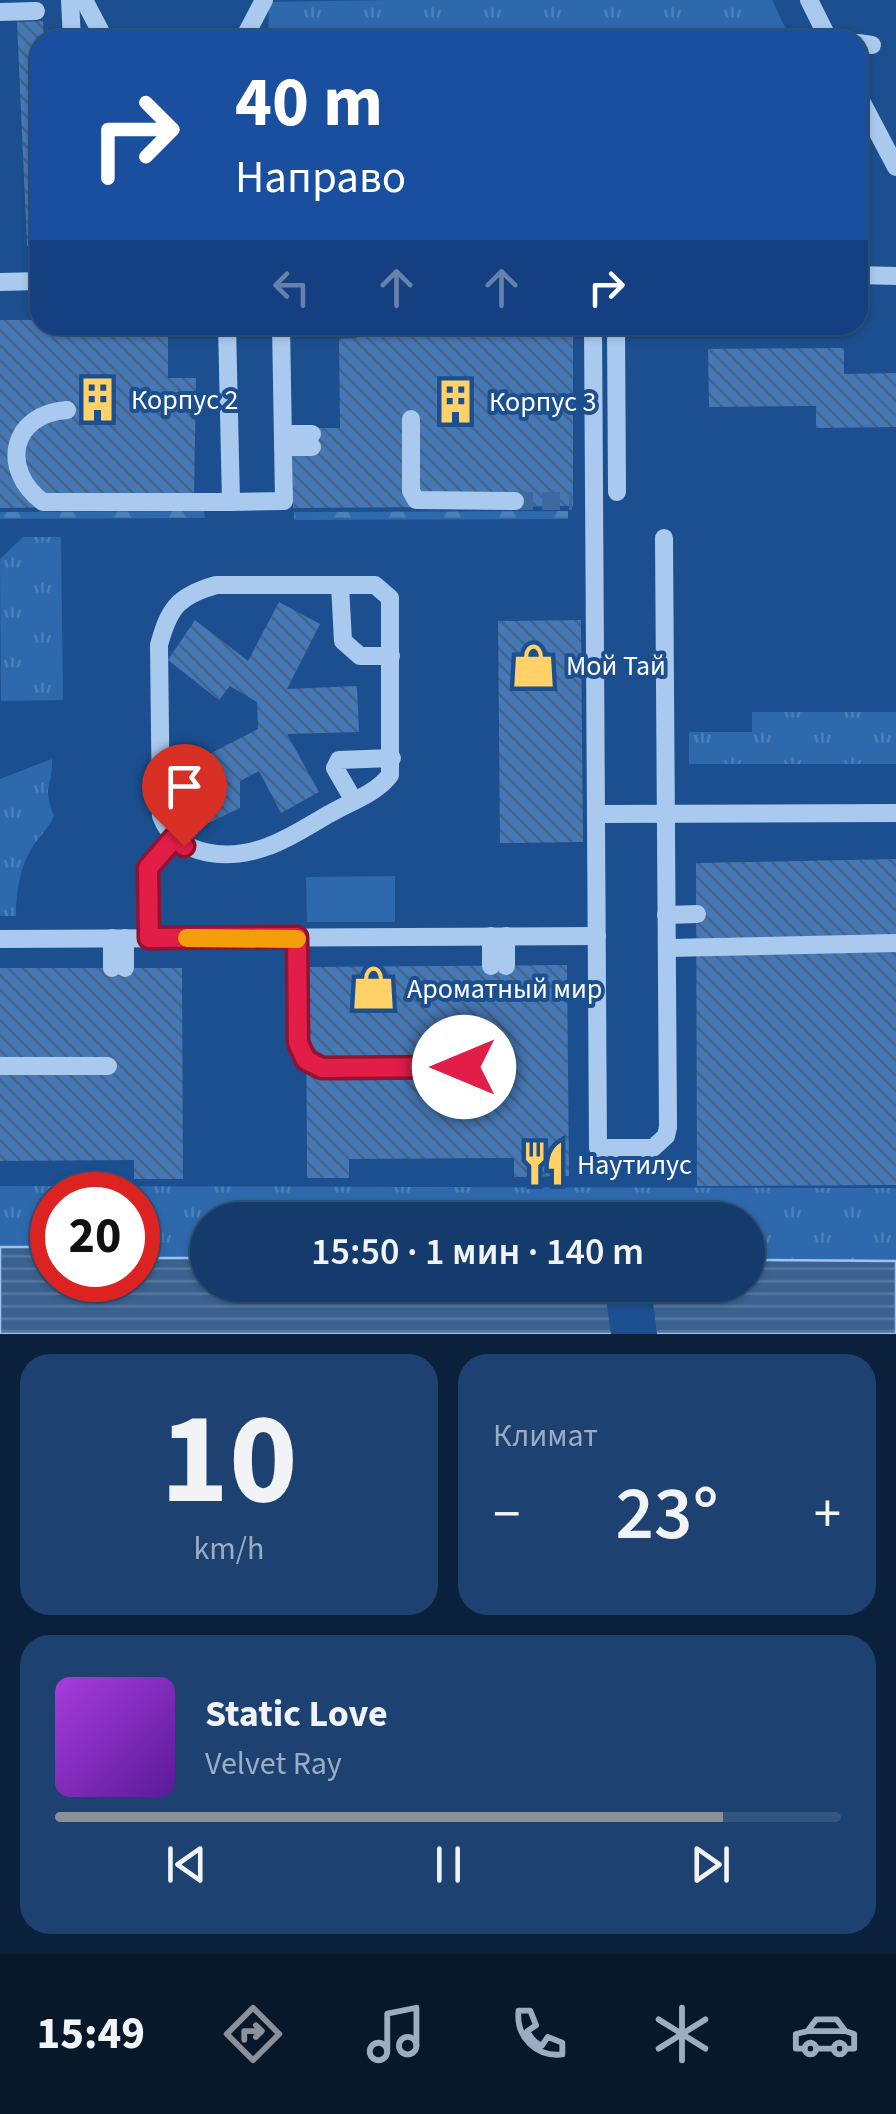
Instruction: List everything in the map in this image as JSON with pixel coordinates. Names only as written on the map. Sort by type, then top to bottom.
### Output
[{"type":"street","points":[[70,0],[72,30]]},
{"type":"street","points":[[84,0],[100,30]]},
{"type":"street","points":[[249,30],[264,0]]},
{"type":"street","points":[[809,0],[827,30]]},
{"type":"street","points":[[0,12],[36,11]]},
{"type":"street","points":[[868,114],[896,167]]},
{"type":"street","points":[[868,275],[896,276]]},
{"type":"street","points":[[0,282],[30,281]]},
{"type":"street","points":[[228,335],[231,502]]},
{"type":"street","points":[[67,410],[54,411],[30,423],[16,450],[17,470],[28,490],[43,502],[284,500],[281,335]]},
{"type":"street","points":[[593,335],[598,1148],[652,1148],[666,1136],[664,538]]},
{"type":"street","points":[[616,335],[618,492]]},
{"type":"street","points":[[411,419],[411,491],[416,500],[515,501]]},
{"type":"street","points":[[283,440],[312,440]]},
{"type":"street","points":[[572,501],[594,501]]},
{"type":"street","points":[[374,584],[386,591],[391,608],[392,769],[386,781],[277,843],[254,851],[194,851],[164,823],[161,807],[159,644],[166,618],[176,604],[194,592],[216,586],[340,585],[374,584]]},
{"type":"street","points":[[340,585],[343,641],[360,656],[392,656]]},
{"type":"street","points":[[354,800],[335,768],[339,760],[392,758]]},
{"type":"street","points":[[596,814],[896,813]]},
{"type":"street","points":[[149,938],[148,868],[175,837]]},
{"type":"street","points":[[666,915],[697,914]]},
{"type":"street","points":[[498,936],[499,966]]},
{"type":"street","points":[[0,939],[597,936]]},
{"type":"street","points":[[297,937],[298,1043],[300,1053],[312,1065],[500,1067]]},
{"type":"street","points":[[119,938],[119,968]]},
{"type":"street","points":[[667,948],[896,943]]},
{"type":"street","points":[[0,1066],[108,1066]]},
{"type":"green space","points":[[772,0],[786,30],[268,30],[269,2]]},
{"type":"green space","points":[[204,511],[205,518],[0,519],[0,512]]},
{"type":"green space","points":[[568,511],[568,519],[294,520],[294,512]]},
{"type":"green space","points":[[23,537],[61,537],[63,700],[1,701],[0,559]]},
{"type":"green space","points":[[752,712],[896,712],[896,764],[689,764],[689,732],[752,732]]},
{"type":"green space","points":[[52,759],[48,791],[54,816],[22,869],[16,916],[0,916],[0,779]]},
{"type":"green space","points":[[395,876],[395,922],[307,922],[306,877]]},
{"type":"green space","points":[[0,1186],[30,1186],[30,1247],[0,1247]]},
{"type":"green space","points":[[160,1186],[896,1188],[896,1261],[765,1260],[765,1202],[190,1202],[190,1258],[160,1258]]},
{"type":"shaded area","points":[[0,1247],[30,1247],[30,1302],[160,1302],[160,1258],[190,1258],[190,1302],[765,1302],[765,1260],[896,1261],[896,1334],[0,1334]]},
{"type":"pier","points":[[606,1302],[653,1302],[657,1334],[611,1334]]},
{"type":"building","points":[[43,21],[43,30],[30,30],[30,246],[27,246],[17,22]]},
{"type":"building","name":"Корпус 2","points":[[0,320],[30,320],[30,335],[168,335],[168,378],[196,378],[194,496],[178,506],[0,508]]},
{"type":"building","name":"Корпус 3","points":[[573,335],[573,506],[293,508],[293,453],[312,428],[340,428],[339,339]]},
{"type":"building","points":[[844,348],[844,374],[896,373],[896,427],[816,428],[816,406],[709,407],[708,349]]},
{"type":"building","points":[[279,602],[320,624],[287,689],[357,686],[359,732],[287,734],[319,792],[281,813],[259,771],[240,781],[240,808],[192,831],[192,763],[258,729],[257,702],[230,686],[219,700],[168,660],[195,620],[248,661]]},
{"type":"building","points":[[581,620],[583,842],[500,843],[498,621]]},
{"type":"building","points":[[896,859],[896,1185],[697,1186],[696,863]]},
{"type":"building","points":[[567,965],[569,1176],[514,1177],[514,1158],[349,1159],[349,1178],[307,1178],[306,967]]},
{"type":"building","points":[[0,968],[182,968],[183,1179],[160,1179],[160,1172],[134,1172],[134,1160],[0,1161]]},
{"type":"tunnel","points":[[515,501],[572,501]]},
{"type":"slow traffic","points":[[187,938],[297,939]]},
{"type":"place","name":"Корпус 2","points":[[98,399]]},
{"type":"place","name":"Корпус 3","points":[[456,401]]},
{"type":"place","name":"Мой Тай","points":[[533,665]]},
{"type":"place","name":"Ароматный мир","points":[[374,988]]},
{"type":"place","name":"Наутилус","points":[[544,1164]]},
{"type":"route","points":[[184,846],[175,837],[148,868],[149,938],[297,937],[298,1043],[300,1053],[312,1065],[464,1067]]}]
